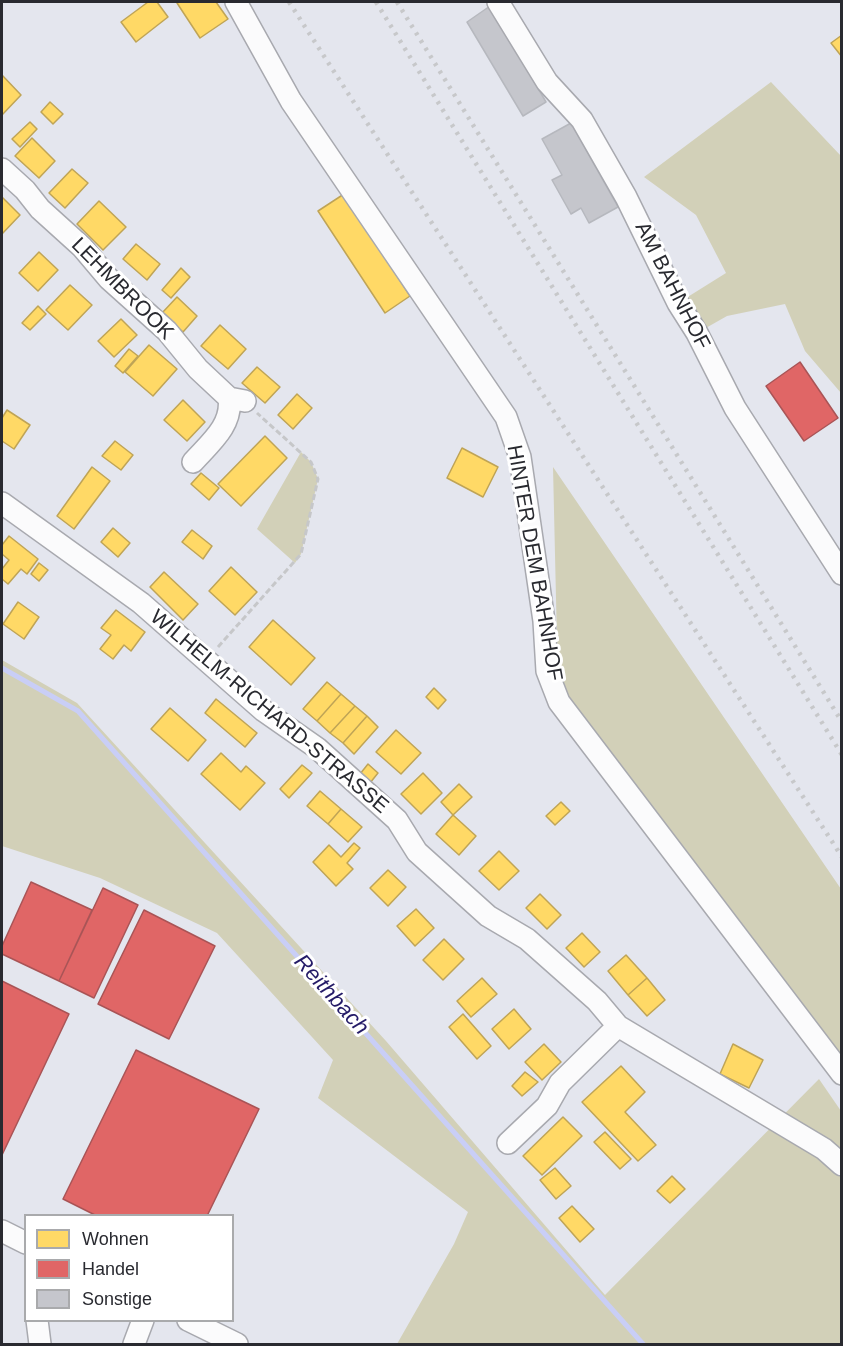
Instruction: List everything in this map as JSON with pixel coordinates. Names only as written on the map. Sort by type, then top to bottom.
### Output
[{"type":"street","name":"HINTER DEM BAHNHOF","points":[[236,2],[291,101],[506,417],[520,457],[544,621],[547,670],[559,702],[842,1074]]},
{"type":"street","name":"AM BAHNHOF","points":[[498,2],[547,82],[582,120],[627,197],[678,303],[697,333],[735,408],[842,574]]},
{"type":"street","name":"LEHMBROOK","points":[[2,169],[25,190],[39,209],[82,247],[109,279],[167,331],[198,369],[237,399]]},
{"type":"street","points":[[193,462],[227,423],[237,399]]},
{"type":"street","name":"WILHELM-RICHARD-STRASSE","points":[[2,503],[141,603],[264,711],[317,748],[397,820],[417,852],[488,916],[526,939],[597,1001],[618,1026],[824,1149],[841,1162]]},
{"type":"street","points":[[508,1143],[547,1106],[560,1083],[618,1026]]},
{"type":"street","points":[[2,1231],[24,1242]]},
{"type":"street","points":[[37,1322],[39,1344]]},
{"type":"street","points":[[134,1344],[142,1322]]},
{"type":"street","points":[[192,1322],[237,1344]]},
{"type":"path","points":[[206,661],[301,554],[318,479],[311,462],[237,399]]},
{"type":"shaded area","points":[[771,82],[841,156],[841,393],[805,351],[785,304],[727,316],[697,333],[678,303],[726,273],[696,215],[644,177]]},
{"type":"shaded area","points":[[301,452],[311,462],[318,479],[301,554],[295,563],[257,529]]},
{"type":"shaded area","points":[[553,467],[841,889],[841,1066],[558,686]]},
{"type":"shaded area","points":[[2,660],[77,703],[386,1041],[605,1295],[819,1079],[841,1111],[841,1344],[397,1344],[454,1244],[468,1212],[318,1098],[333,1060],[217,933],[100,878],[2,846]]},
{"type":"building: Wohnen","points":[[148,2],[157,2],[168,17],[136,42],[121,22]]},
{"type":"building: Wohnen","points":[[216,2],[228,19],[200,38],[177,3]]},
{"type":"building: Wohnen","points":[[842,35],[842,57],[831,43]]},
{"type":"building: Wohnen","points":[[2,75],[21,95],[2,115]]},
{"type":"building: Wohnen","points":[[50,102],[63,114],[53,124],[41,112]]},
{"type":"building: Wohnen","points":[[30,122],[37,129],[20,147],[12,139]]},
{"type":"building: Wohnen","points":[[32,138],[55,161],[39,178],[15,156]]},
{"type":"building: Wohnen","points":[[72,169],[88,183],[65,208],[49,193]]},
{"type":"building: Wohnen","points":[[344,194],[410,296],[385,313],[318,211]]},
{"type":"building: Wohnen","points":[[2,197],[20,215],[2,234]]},
{"type":"building: Wohnen","points":[[99,201],[126,227],[103,250],[77,224]]},
{"type":"building: Wohnen","points":[[136,244],[160,264],[147,280],[123,259]]},
{"type":"building: Wohnen","points":[[39,252],[58,270],[38,291],[19,273]]},
{"type":"building: Wohnen","points":[[181,268],[190,277],[171,298],[162,290]]},
{"type":"building: Wohnen","points":[[70,285],[92,305],[68,330],[46,310]]},
{"type":"building: Wohnen","points":[[177,297],[197,316],[183,332],[162,313]]},
{"type":"building: Wohnen","points":[[38,306],[46,314],[30,330],[22,323]]},
{"type":"building: Wohnen","points":[[121,319],[137,335],[114,357],[98,341]]},
{"type":"building: Wohnen","points":[[220,325],[246,349],[228,369],[201,346]]},
{"type":"building: Wohnen","points":[[149,345],[177,369],[153,396],[125,372]]},
{"type":"building: Wohnen","points":[[129,349],[138,356],[123,373],[115,366]]},
{"type":"building: Wohnen","points":[[257,367],[280,387],[265,403],[242,383]]},
{"type":"building: Wohnen","points":[[297,394],[312,408],[293,429],[278,415]]},
{"type":"building: Wohnen","points":[[183,400],[205,422],[187,441],[164,420]]},
{"type":"building: Wohnen","points":[[7,410],[30,425],[14,449],[2,441],[2,418]]},
{"type":"building: Wohnen","points":[[265,436],[287,458],[241,506],[218,484]]},
{"type":"building: Wohnen","points":[[115,441],[133,455],[121,470],[102,456]]},
{"type":"building: Wohnen","points":[[462,448],[498,467],[483,497],[447,478]]},
{"type":"building: Wohnen","points":[[92,467],[110,481],[74,529],[57,516]]},
{"type":"building: Wohnen","points":[[201,473],[219,488],[209,500],[191,484]]},
{"type":"building: Wohnen","points":[[113,528],[130,543],[118,557],[101,542]]},
{"type":"building: Wohnen","points":[[192,530],[212,546],[203,559],[182,542]]},
{"type":"building: Wohnen","points":[[9,536],[38,559],[27,574],[21,569],[8,584],[2,579],[2,569],[9,560],[2,554],[2,545]]},
{"type":"building: Wohnen","points":[[39,563],[48,570],[39,581],[31,574]]},
{"type":"building: Wohnen","points":[[231,567],[257,592],[235,615],[209,591]]},
{"type":"building: Wohnen","points":[[164,572],[198,604],[183,620],[150,587]]},
{"type":"building: Wohnen","points":[[18,602],[39,617],[24,639],[3,624]]},
{"type":"building: Wohnen","points":[[116,610],[145,632],[131,651],[124,645],[113,659],[100,649],[111,635],[101,628]]},
{"type":"building: Wohnen","points":[[273,620],[315,658],[291,685],[249,647]]},
{"type":"building: Wohnen","points":[[327,682],[341,694],[317,721],[303,709]]},
{"type":"building: Wohnen","points":[[434,688],[446,700],[438,709],[426,697]]},
{"type":"building: Wohnen","points":[[341,694],[355,706],[330,733],[317,721]]},
{"type":"building: Wohnen","points":[[216,699],[257,733],[245,747],[205,713]]},
{"type":"building: Wohnen","points":[[355,706],[367,716],[343,743],[330,733]]},
{"type":"building: Wohnen","points":[[170,708],[206,740],[188,761],[151,729]]},
{"type":"building: Wohnen","points":[[367,716],[378,727],[354,754],[343,743]]},
{"type":"building: Wohnen","points":[[396,730],[421,753],[401,774],[376,752]]},
{"type":"building: Wohnen","points":[[221,753],[241,772],[246,766],[265,783],[240,810],[201,774]]},
{"type":"building: Wohnen","points":[[368,764],[378,773],[370,783],[360,774]]},
{"type":"building: Wohnen","points":[[302,765],[312,773],[289,798],[280,789]]},
{"type":"building: Wohnen","points":[[423,773],[442,793],[421,814],[401,794]]},
{"type":"building: Wohnen","points":[[459,784],[472,797],[453,815],[441,802]]},
{"type":"building: Wohnen","points":[[320,791],[341,809],[328,824],[307,806]]},
{"type":"building: Wohnen","points":[[561,802],[570,811],[555,825],[546,816]]},
{"type":"building: Wohnen","points":[[341,809],[362,827],[348,842],[328,824]]},
{"type":"building: Wohnen","points":[[453,815],[476,836],[459,855],[436,834]]},
{"type":"building: Wohnen","points":[[354,843],[360,848],[347,863],[353,869],[336,886],[313,862],[329,845],[341,857]]},
{"type":"building: Wohnen","points":[[499,851],[519,871],[499,890],[479,871]]},
{"type":"building: Wohnen","points":[[388,870],[406,887],[388,906],[370,888]]},
{"type":"building: Wohnen","points":[[540,894],[561,915],[547,929],[526,908]]},
{"type":"building: Wohnen","points":[[416,909],[434,928],[415,946],[397,926]]},
{"type":"building: Wohnen","points":[[582,933],[600,952],[584,967],[566,948]]},
{"type":"building: Wohnen","points":[[444,939],[464,959],[443,980],[423,960]]},
{"type":"building: Wohnen","points":[[626,955],[647,978],[628,995],[608,971]]},
{"type":"building: Wohnen","points":[[482,978],[497,994],[471,1017],[457,1001]]},
{"type":"building: Wohnen","points":[[647,978],[665,1000],[647,1016],[628,995]]},
{"type":"building: Wohnen","points":[[514,1009],[531,1029],[509,1049],[492,1029]]},
{"type":"building: Wohnen","points":[[463,1014],[491,1046],[477,1059],[449,1027]]},
{"type":"building: Wohnen","points":[[544,1044],[561,1062],[542,1080],[525,1062]]},
{"type":"building: Wohnen","points":[[733,1044],[763,1060],[749,1088],[720,1074]]},
{"type":"building: Wohnen","points":[[621,1066],[645,1092],[625,1112],[656,1145],[638,1161],[582,1102]]},
{"type":"building: Wohnen","points":[[525,1072],[538,1082],[522,1096],[512,1086]]},
{"type":"building: Wohnen","points":[[563,1117],[582,1136],[542,1175],[523,1156]]},
{"type":"building: Wohnen","points":[[605,1132],[631,1159],[620,1169],[594,1142]]},
{"type":"building: Wohnen","points":[[555,1168],[571,1186],[556,1199],[540,1180]]},
{"type":"building: Wohnen","points":[[672,1176],[685,1189],[670,1203],[657,1191]]},
{"type":"building: Wohnen","points":[[572,1206],[594,1229],[580,1242],[559,1218]]},
{"type":"building: Handel","points":[[800,362],[838,418],[804,441],[766,386]]},
{"type":"building: Handel","points":[[31,882],[92,910],[59,981],[2,954],[2,946]]},
{"type":"building: Handel","points":[[103,888],[138,905],[94,998],[59,981]]},
{"type":"building: Handel","points":[[144,910],[215,946],[169,1039],[98,1004]]},
{"type":"building: Handel","points":[[2,981],[69,1014],[2,1155]]},
{"type":"building: Handel","points":[[136,1050],[259,1109],[208,1214],[93,1214],[63,1199]]},
{"type":"building: Sonstige","points":[[490,6],[546,102],[523,116],[467,22]]},
{"type":"building: Sonstige","points":[[571,123],[618,207],[589,223],[581,208],[571,214],[552,180],[562,175],[542,139]]},
{"type":"waterway","name":"Reithbach","points":[[2,668],[78,711],[643,1344]]},
{"type":"railway","points":[[289,2],[842,857]]},
{"type":"railway","points":[[376,2],[842,755]]},
{"type":"railway","points":[[397,2],[842,722]]}]
